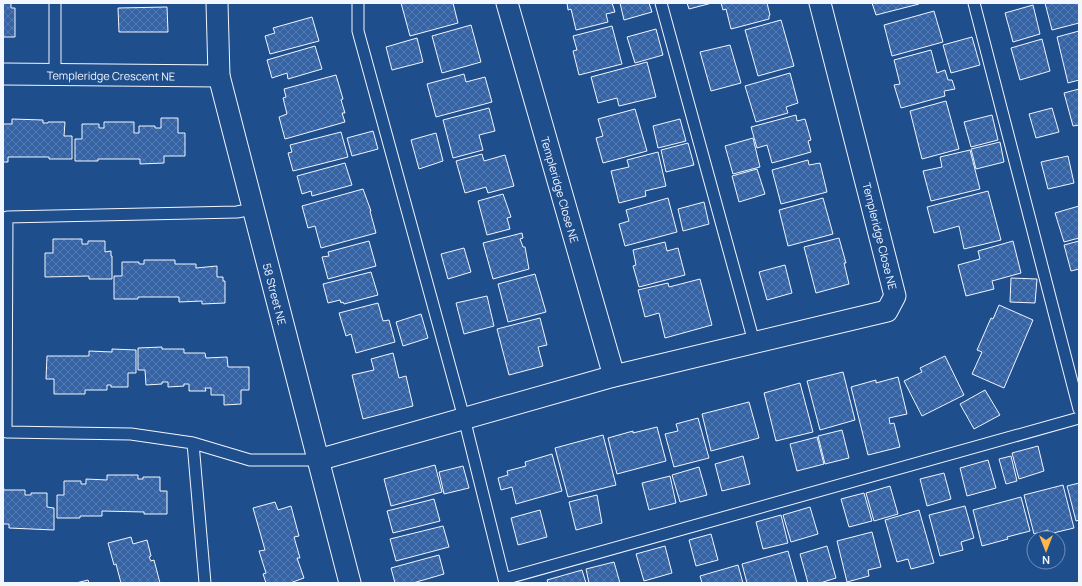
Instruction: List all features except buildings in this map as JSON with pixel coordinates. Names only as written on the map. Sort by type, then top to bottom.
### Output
[{"type":"street","name":"58 Street NE","points":[[217,3],[218,76],[350,583]]},
{"type":"street","name":"Templeridge Close NE","points":[[507,3],[614,376]]},
{"type":"street","name":"Templeridge Close NE","points":[[318,460],[614,376],[887,310],[895,296],[820,3]]},
{"type":"street","name":"Templeridge Crescent NE","points":[[3,74],[218,76]]},
{"type":"lane","points":[[55,3],[55,74]]},
{"type":"lane","points":[[358,3],[358,31],[464,418],[504,581],[1079,418]]},
{"type":"lane","points":[[661,3],[754,342]]},
{"type":"lane","points":[[974,3],[1079,409]]},
{"type":"lane","points":[[253,209],[237,212],[7,216],[6,432],[131,434],[193,444],[250,460],[318,460]]},
{"type":"lane","points":[[193,444],[205,583]]}]
